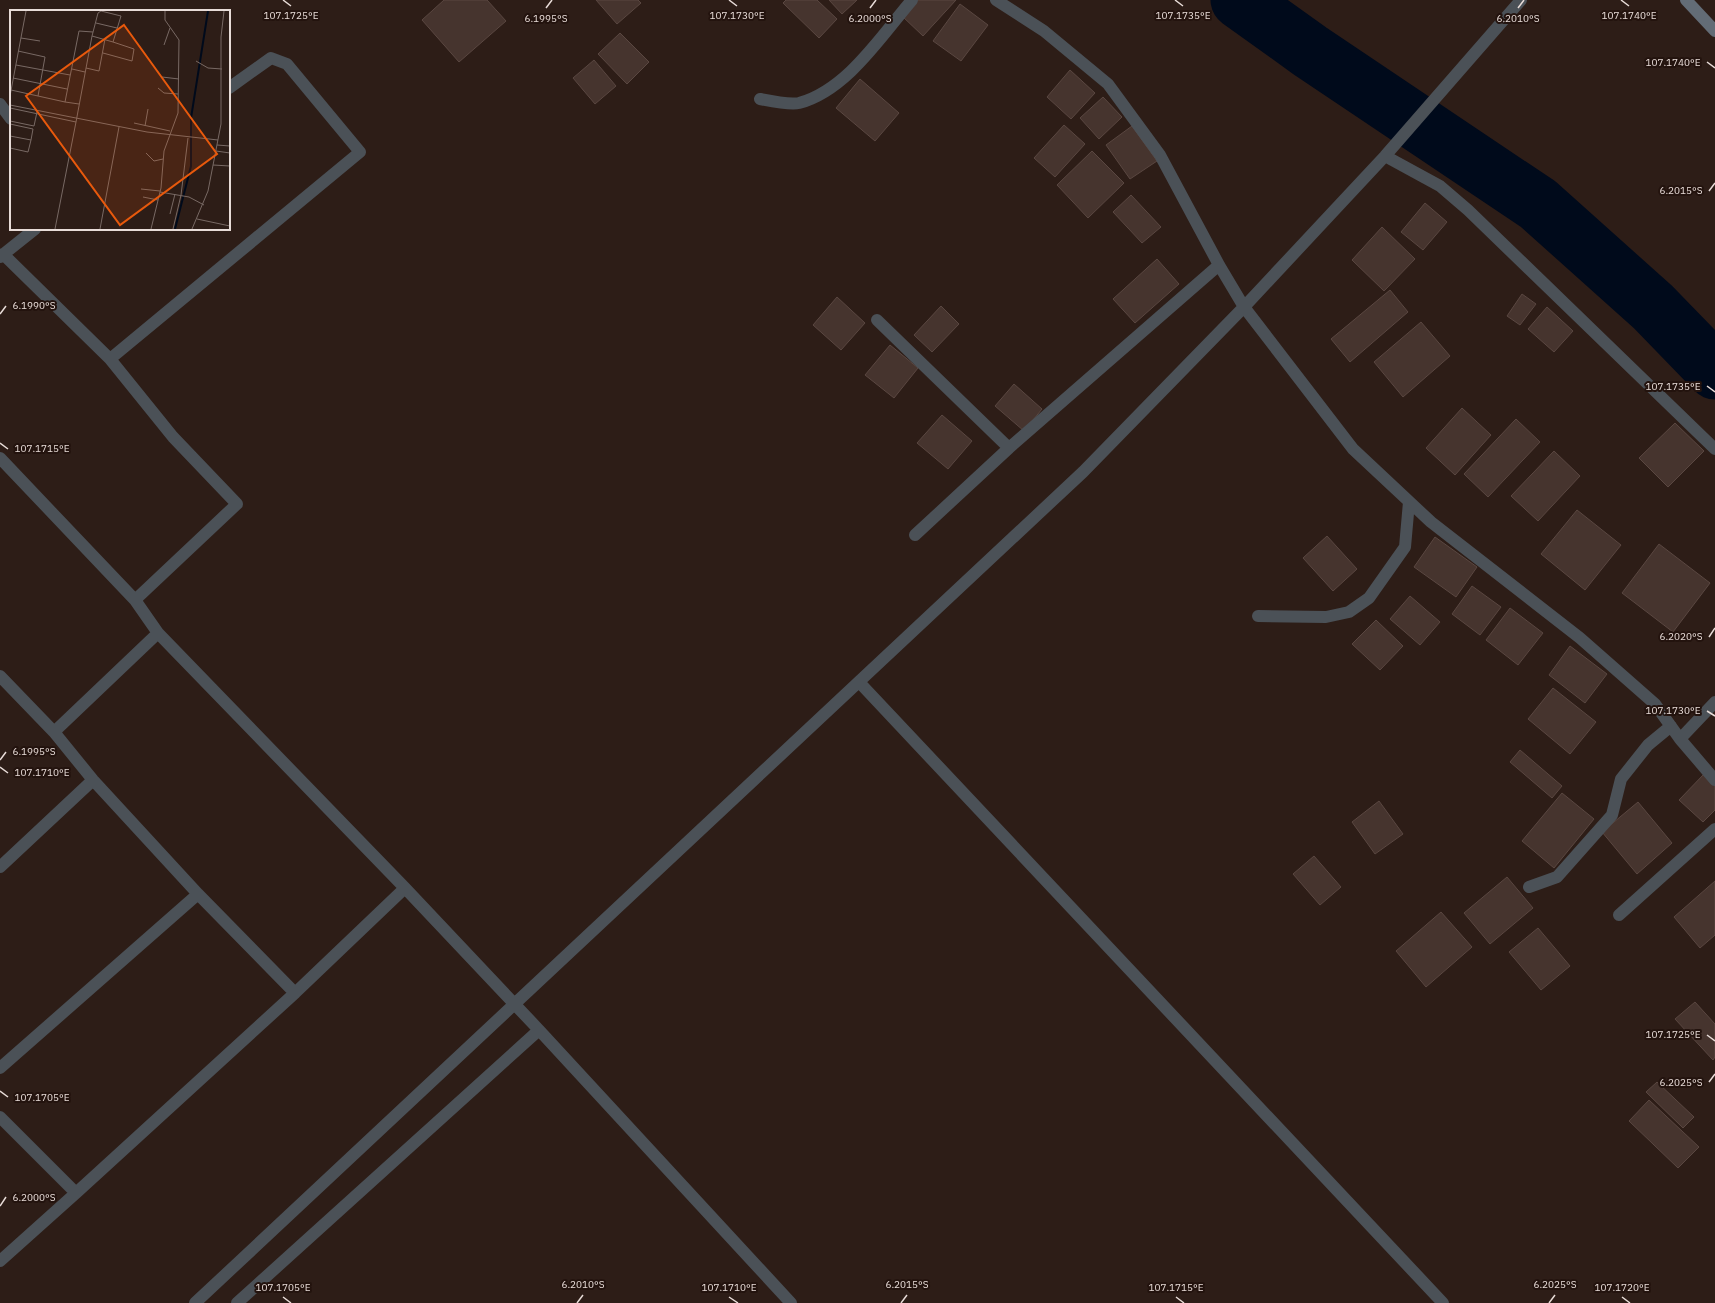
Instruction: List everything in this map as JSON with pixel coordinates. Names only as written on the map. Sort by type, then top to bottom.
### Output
[{"type":"main road","points":[[1686,0],[1715,31]]},
{"type":"street","points":[[760,99],[797,104],[822,94],[843,80],[912,0]]},
{"type":"street","points":[[996,0],[1044,31],[1108,84],[1160,155],[1244,307],[1353,449],[1431,522],[1580,638],[1655,704],[1680,739],[1715,780]]},
{"type":"street","points":[[196,1302],[1083,472],[1244,307],[1389,151],[1520,0]]},
{"type":"street","points":[[110,359],[360,152],[287,64],[272,58],[230,87]]},
{"type":"street","points":[[0,104],[10,118]]},
{"type":"street","points":[[1389,151],[1440,186],[1468,210],[1715,449]]},
{"type":"street","points":[[34,230],[2,256],[110,359],[173,436],[237,504],[135,600]]},
{"type":"street","points":[[915,535],[1009,448],[1219,264]]},
{"type":"street","points":[[877,320],[1009,448]]},
{"type":"street","points":[[0,458],[135,600],[158,633],[405,888],[539,1030],[791,1303]]},
{"type":"street","points":[[1258,616],[1326,617],[1349,612],[1369,598],[1405,547],[1409,502]]},
{"type":"street","points":[[54,732],[158,633]]},
{"type":"street","points":[[0,676],[54,732],[94,780],[198,894],[295,993]]},
{"type":"street","points":[[859,682],[1443,1303]]},
{"type":"street","points":[[1680,739],[1715,702]]},
{"type":"street","points":[[1529,887],[1557,877],[1612,815],[1621,779],[1648,745],[1671,726]]},
{"type":"street","points":[[0,867],[94,780]]},
{"type":"street","points":[[1619,915],[1715,829]]},
{"type":"street","points":[[0,1261],[295,993],[405,888]]},
{"type":"street","points":[[0,1068],[198,894]]},
{"type":"street","points":[[237,1303],[539,1030]]},
{"type":"street","points":[[0,1117],[76,1193]]},
{"type":"building","points":[[444,0],[487,0],[506,21],[459,62],[422,20]]},
{"type":"building","points":[[596,0],[638,0],[641,3],[617,24]]},
{"type":"building","points":[[786,0],[817,0],[837,19],[819,38],[783,3]]},
{"type":"building","points":[[829,0],[857,0],[842,14]]},
{"type":"building","points":[[917,0],[956,0],[923,36],[902,16]]},
{"type":"building","points":[[960,4],[988,25],[961,61],[933,41]]},
{"type":"building","points":[[620,33],[649,62],[627,84],[598,54]]},
{"type":"building","points":[[594,60],[616,86],[595,104],[573,78]]},
{"type":"building","points":[[1070,70],[1095,93],[1071,119],[1047,97]]},
{"type":"building","points":[[860,79],[899,113],[875,141],[836,108]]},
{"type":"building","points":[[1103,97],[1122,117],[1099,139],[1080,118]]},
{"type":"building","points":[[1064,125],[1085,144],[1055,177],[1034,158]]},
{"type":"building","points":[[1132,126],[1157,161],[1130,179],[1106,145]]},
{"type":"building","points":[[1092,151],[1124,183],[1088,218],[1057,185]]},
{"type":"building","points":[[1131,195],[1161,227],[1142,243],[1113,212]]},
{"type":"building","points":[[1425,203],[1447,222],[1423,250],[1401,232]]},
{"type":"building","points":[[1382,227],[1415,259],[1384,291],[1352,260]]},
{"type":"building","points":[[1157,259],[1179,284],[1135,323],[1113,299]]},
{"type":"building","points":[[1390,290],[1408,312],[1350,362],[1331,339]]},
{"type":"building","points":[[1522,294],[1536,304],[1520,325],[1507,316]]},
{"type":"building","points":[[837,297],[865,323],[841,350],[813,325]]},
{"type":"building","points":[[941,306],[959,324],[932,352],[914,335]]},
{"type":"building","points":[[1547,307],[1573,331],[1554,352],[1528,329]]},
{"type":"building","points":[[1421,322],[1450,356],[1403,397],[1374,362]]},
{"type":"building","points":[[890,345],[918,368],[894,398],[865,375]]},
{"type":"building","points":[[1014,384],[1042,409],[1024,431],[995,406]]},
{"type":"building","points":[[1462,408],[1491,435],[1455,475],[1426,448]]},
{"type":"building","points":[[942,415],[972,441],[948,469],[917,443]]},
{"type":"building","points":[[1516,419],[1540,442],[1488,497],[1464,474]]},
{"type":"building","points":[[1675,423],[1704,451],[1668,487],[1639,458]]},
{"type":"building","points":[[1554,451],[1580,476],[1538,521],[1511,496]]},
{"type":"building","points":[[1577,510],[1621,545],[1585,590],[1541,554]]},
{"type":"building","points":[[1327,536],[1357,569],[1333,591],[1303,558]]},
{"type":"building","points":[[1435,537],[1477,567],[1456,597],[1414,567]]},
{"type":"building","points":[[1659,544],[1710,583],[1673,632],[1622,593]]},
{"type":"building","points":[[1472,586],[1501,607],[1480,635],[1452,614]]},
{"type":"building","points":[[1410,596],[1440,622],[1420,645],[1390,619]]},
{"type":"building","points":[[1510,608],[1543,633],[1518,665],[1486,640]]},
{"type":"building","points":[[1376,620],[1403,646],[1380,670],[1352,644]]},
{"type":"building","points":[[1570,646],[1607,674],[1585,703],[1549,675]]},
{"type":"building","points":[[1553,688],[1596,722],[1570,754],[1528,719]]},
{"type":"building","points":[[1520,750],[1562,786],[1552,798],[1510,762]]},
{"type":"building","points":[[1705,773],[1715,783],[1715,810],[1703,822],[1679,800]]},
{"type":"building","points":[[1562,793],[1594,819],[1554,868],[1522,841]]},
{"type":"building","points":[[1379,801],[1403,834],[1375,854],[1352,822]]},
{"type":"building","points":[[1638,802],[1672,843],[1637,874],[1602,832]]},
{"type":"building","points":[[1314,856],[1341,887],[1320,905],[1293,874]]},
{"type":"building","points":[[1507,877],[1533,908],[1490,944],[1464,913]]},
{"type":"building","points":[[1715,881],[1715,935],[1700,948],[1674,917]]},
{"type":"building","points":[[1441,912],[1472,947],[1426,987],[1396,951]]},
{"type":"building","points":[[1538,928],[1570,966],[1541,990],[1509,952]]},
{"type":"building","points":[[1695,1002],[1715,1024],[1715,1057],[1713,1060],[1675,1019]]},
{"type":"building","points":[[1657,1082],[1694,1117],[1683,1128],[1646,1092]]},
{"type":"building","points":[[1649,1100],[1699,1147],[1678,1168],[1629,1121]]},
{"type":"waterway","points":[[1239,0],[1310,51],[1538,204],[1653,307],[1715,371]]}]
